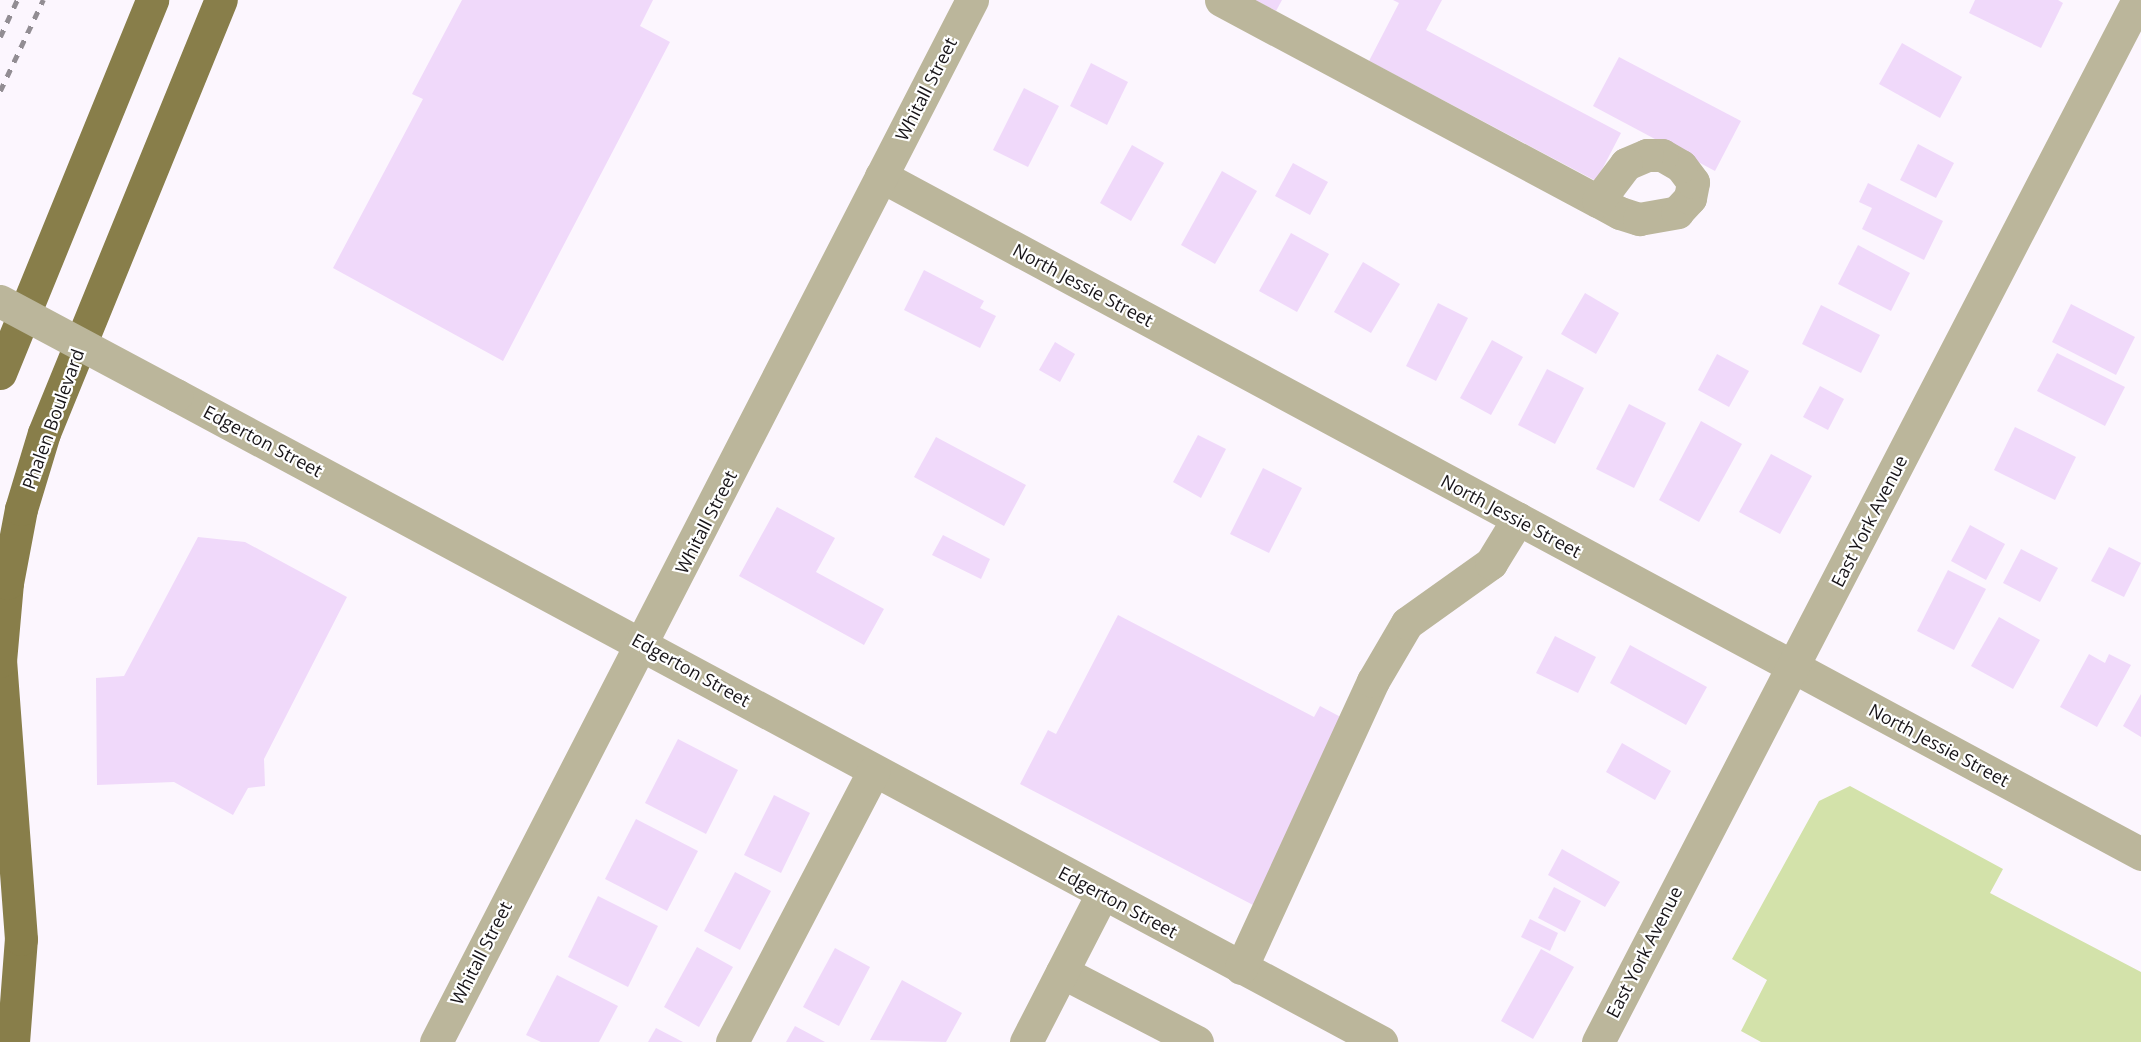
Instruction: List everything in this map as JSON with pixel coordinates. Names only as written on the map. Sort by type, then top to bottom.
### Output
[{"type":"main road","points":[[0,373],[152,0]]},
{"type":"main road","name":"Phalen Boulevard","points":[[12,1042],[21,939],[0,661],[7,583],[21,509],[44,433],[221,0]]},
{"type":"street","name":"Whitall Street","points":[[436,1042],[972,0]]},
{"type":"street","points":[[1221,0],[1598,201]]},
{"type":"street","name":"East York Avenue","points":[[1598,1042],[2138,0]]},
{"type":"street","name":"North Jessie Street","points":[[881,176],[2141,854]]},
{"type":"street","name":"Edgerton Street","points":[[0,301],[642,642],[873,772],[1241,968],[1335,1031],[1381,1042]]},
{"type":"street","points":[[1241,968],[1373,681],[1407,623],[1491,563],[1518,519]]},
{"type":"street","points":[[732,1042],[873,772]]},
{"type":"street","points":[[1026,1042],[1102,894]]},
{"type":"street","points":[[1062,972],[1197,1042]]},
{"type":"green space","points":[[1850,786],[2003,869],[1990,893],[2141,972],[2141,1042],[1761,1042],[1741,1031],[1767,980],[1732,959],[1819,801]]},
{"type":"building","points":[[462,0],[653,0],[640,26],[670,42],[503,361],[333,268],[423,99],[412,94]]},
{"type":"building","points":[[1255,0],[1282,0],[1276,11]]},
{"type":"building","points":[[1393,0],[1442,0],[1426,30],[1621,133],[1596,181],[1369,61],[1399,3]]},
{"type":"building","points":[[1975,0],[2058,0],[2063,3],[2041,48],[1969,13]]},
{"type":"building","points":[[1902,43],[1962,77],[1940,118],[1879,84]]},
{"type":"building","points":[[1619,57],[1741,121],[1715,171],[1593,106]]},
{"type":"building","points":[[1091,63],[1128,82],[1107,125],[1070,106]]},
{"type":"building","points":[[1024,88],[1059,106],[1028,167],[993,150]]},
{"type":"building","points":[[1918,144],[1954,163],[1936,198],[1900,180]]},
{"type":"building","points":[[1132,145],[1164,163],[1131,221],[1100,203]]},
{"type":"building","points":[[1293,163],[1328,182],[1310,215],[1275,196]]},
{"type":"building","points":[[1222,171],[1257,191],[1215,264],[1181,245]]},
{"type":"building","points":[[1868,183],[1943,221],[1924,260],[1862,229],[1872,208],[1859,202]]},
{"type":"building","points":[[1291,233],[1329,254],[1297,312],[1259,291]]},
{"type":"building","points":[[1858,245],[1910,273],[1891,311],[1838,284]]},
{"type":"building","points":[[1363,262],[1400,284],[1371,333],[1334,312]]},
{"type":"building","points":[[924,270],[984,301],[980,308],[996,316],[980,348],[904,310]]},
{"type":"building","points":[[1585,293],[1619,313],[1596,354],[1561,334]]},
{"type":"building","points":[[1438,303],[1468,318],[1436,381],[1406,366]]},
{"type":"building","points":[[2071,304],[2135,337],[2116,375],[2052,342]]},
{"type":"building","points":[[1821,305],[1880,335],[1861,373],[1802,344]]},
{"type":"building","points":[[1492,340],[1523,357],[1491,415],[1460,398]]},
{"type":"building","points":[[1055,342],[1075,354],[1060,382],[1039,370]]},
{"type":"building","points":[[2057,353],[2125,387],[2105,426],[2037,391]]},
{"type":"building","points":[[1717,354],[1749,371],[1729,407],[1698,390]]},
{"type":"building","points":[[1547,369],[1584,388],[1555,444],[1518,425]]},
{"type":"building","points":[[1820,386],[1844,399],[1828,430],[1803,417]]},
{"type":"building","points":[[1629,404],[1666,423],[1634,488],[1596,469]]},
{"type":"building","points":[[1701,421],[1742,444],[1699,522],[1659,500]]},
{"type":"building","points":[[2015,427],[2076,457],[2055,500],[1994,470]]},
{"type":"building","points":[[1198,435],[1226,449],[1201,498],[1173,482]]},
{"type":"building","points":[[936,437],[1026,485],[1004,526],[914,477]]},
{"type":"building","points":[[1771,454],[1812,476],[1780,534],[1739,512]]},
{"type":"building","points":[[1263,468],[1302,488],[1269,553],[1230,534]]},
{"type":"building","points":[[777,507],[835,538],[816,572],[884,609],[864,645],[739,576]]},
{"type":"building","points":[[1970,525],[2005,544],[1986,580],[1951,561]]},
{"type":"building","points":[[943,535],[990,559],[981,579],[932,555]]},
{"type":"building","points":[[198,537],[245,542],[347,597],[264,759],[265,786],[248,788],[233,815],[174,782],[97,785],[96,678],[124,676]]},
{"type":"building","points":[[2109,547],[2141,563],[2124,597],[2091,581]]},
{"type":"building","points":[[2021,549],[2058,568],[2040,602],[2003,583]]},
{"type":"building","points":[[1948,570],[1986,589],[1954,650],[1917,631]]},
{"type":"building","points":[[1118,615],[1314,717],[1320,706],[1350,722],[1255,906],[1020,784],[1048,730],[1056,734]]},
{"type":"building","points":[[1999,617],[2040,640],[2013,689],[1971,666]]},
{"type":"building","points":[[1555,636],[1596,657],[1578,693],[1536,673]]},
{"type":"building","points":[[1630,645],[1707,687],[1686,725],[1610,683]]},
{"type":"building","points":[[2089,654],[2105,663],[2109,654],[2131,665],[2097,727],[2060,707]]},
{"type":"building","points":[[2141,694],[2141,737],[2123,726]]},
{"type":"building","points":[[678,739],[738,770],[706,834],[645,803]]},
{"type":"building","points":[[1622,743],[1671,771],[1655,800],[1606,772]]},
{"type":"building","points":[[774,795],[810,813],[781,873],[744,855]]},
{"type":"building","points":[[636,819],[698,851],[667,911],[605,879]]},
{"type":"building","points":[[1562,849],[1620,882],[1605,907],[1548,875]]},
{"type":"building","points":[[735,872],[771,891],[740,950],[704,931]]},
{"type":"building","points":[[1554,887],[1581,901],[1565,932],[1538,918]]},
{"type":"building","points":[[598,896],[658,926],[628,987],[568,957]]},
{"type":"building","points":[[1530,919],[1558,933],[1550,951],[1521,937]]},
{"type":"building","points":[[697,947],[733,967],[699,1027],[664,1007]]},
{"type":"building","points":[[835,948],[870,967],[839,1026],[803,1007]]},
{"type":"building","points":[[1541,949],[1574,967],[1533,1039],[1501,1021]]},
{"type":"building","points":[[557,975],[618,1006],[599,1042],[541,1042],[526,1035]]},
{"type":"building","points":[[902,980],[962,1013],[946,1042],[870,1040]]},
{"type":"building","points":[[795,1026],[825,1042],[786,1042]]},
{"type":"building","points":[[656,1028],[683,1042],[648,1042]]},
{"type":"railway","points":[[0,37],[17,0]]},
{"type":"railway","points":[[0,91],[43,0]]}]
